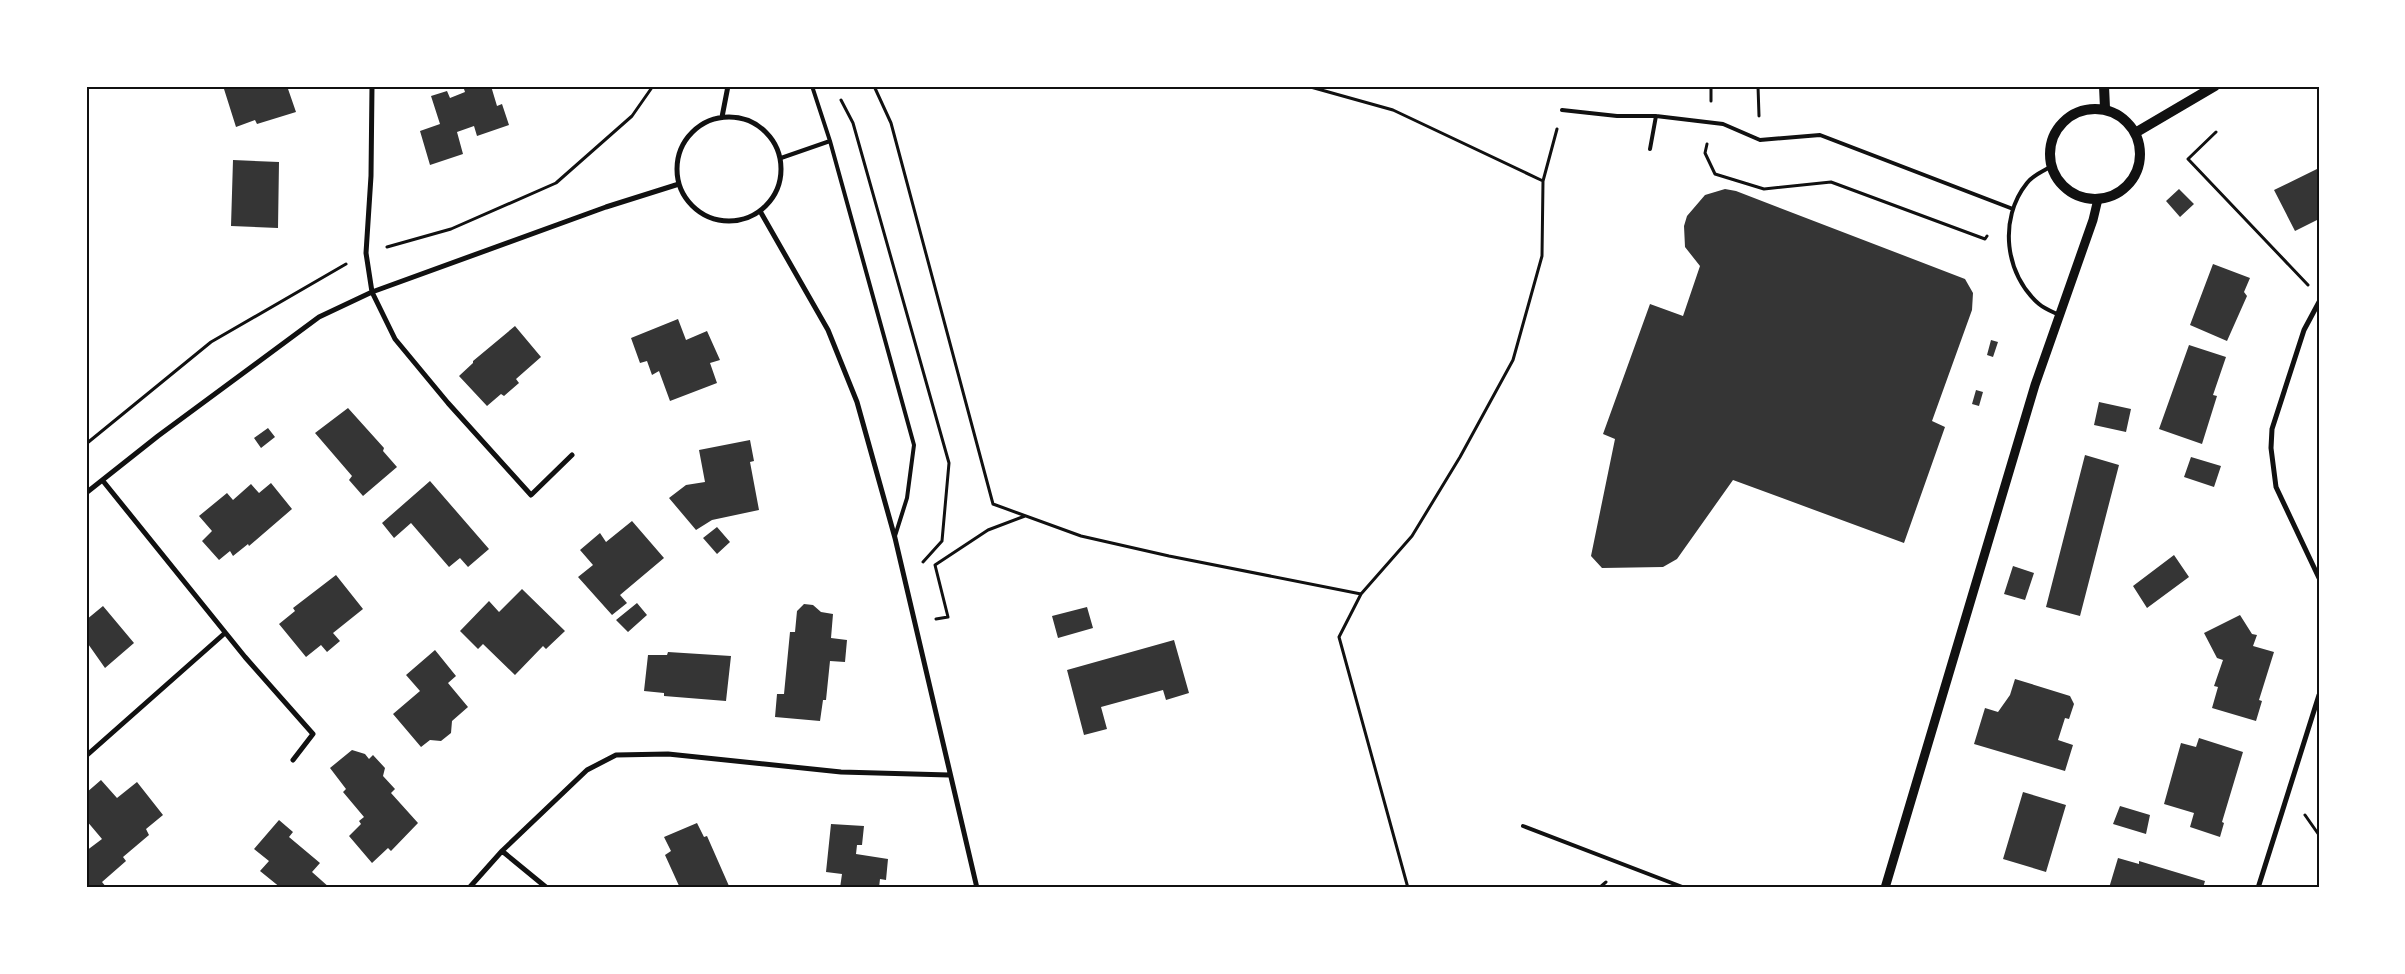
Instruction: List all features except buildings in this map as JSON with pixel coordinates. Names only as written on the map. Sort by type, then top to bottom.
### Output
[{"type":"main road","points":[[2104,86],[2104,108]]},
{"type":"main road","points":[[2135,133],[2216,86]]},
{"type":"main road","points":[[2104,108],[2130,122],[2135,133],[2142,149],[2136,177],[2115,197],[2086,200],[2061,186],[2049,160],[2055,131],[2076,111],[2104,108]]},
{"type":"street","points":[[372,86],[372,176],[366,253],[372,292],[395,340],[448,404],[531,495],[572,455]]},
{"type":"street","points":[[722,117],[728,86]]},
{"type":"street","points":[[722,117],[745,119],[766,131],[775,144],[781,158],[781,173],[778,187],[771,200],[760,211],[746,218],[729,221],[713,218],[698,211],[687,199],[679,184],[677,170],[679,154],[685,141],[695,129],[707,121],[722,117]]},
{"type":"street","points":[[86,493],[158,436],[319,317],[372,292],[606,207],[679,184]]},
{"type":"street","points":[[1885,888],[2035,385],[2093,220],[2098,199]]},
{"type":"street","points":[[760,211],[828,330],[857,402],[895,538],[913,622],[977,888]]},
{"type":"street","points":[[2319,302],[2302,339],[2272,429],[2271,448],[2276,487],[2319,578]]},
{"type":"street","points":[[103,481],[225,633],[313,734],[293,760]]},
{"type":"street","points":[[86,756],[225,633]]},
{"type":"street","points":[[2258,888],[2319,695]]},
{"type":"street","points":[[469,888],[502,851],[587,770],[616,755],[668,754],[841,772],[949,775]]},
{"type":"street","points":[[502,851],[547,888]]},
{"type":"lane","points":[[812,86],[830,141],[914,445],[908,498],[895,538]]},
{"type":"lane","points":[[1562,110],[1617,116],[1656,116],[1723,124],[1760,140],[1820,135],[2013,209]]},
{"type":"lane","points":[[1650,149],[1656,116]]},
{"type":"lane","points":[[781,158],[830,141]]},
{"type":"lane","points":[[2052,166],[2027,183],[2013,209],[2008,247],[2018,279],[2040,305],[2060,315]]},
{"type":"lane","points":[[1523,826],[1685,888]]},
{"type":"path","points":[[874,86],[891,123],[993,504],[1081,536],[1169,556],[1361,594]]},
{"type":"path","points":[[1308,86],[1394,110],[1543,181]]},
{"type":"path","points":[[1758,86],[1760,140]]},
{"type":"path","points":[[1710,123],[1705,153],[1716,174],[1764,189],[1831,182],[1985,239],[1998,204]]},
{"type":"path","points":[[1408,888],[1339,637],[1361,594],[1412,536],[1460,458],[1513,360],[1542,256],[1543,181],[1558,124]]},
{"type":"path","points":[[2216,132],[2188,159],[2313,290]]},
{"type":"path","points":[[913,622],[948,617],[935,564],[988,530],[1025,516]]}]
